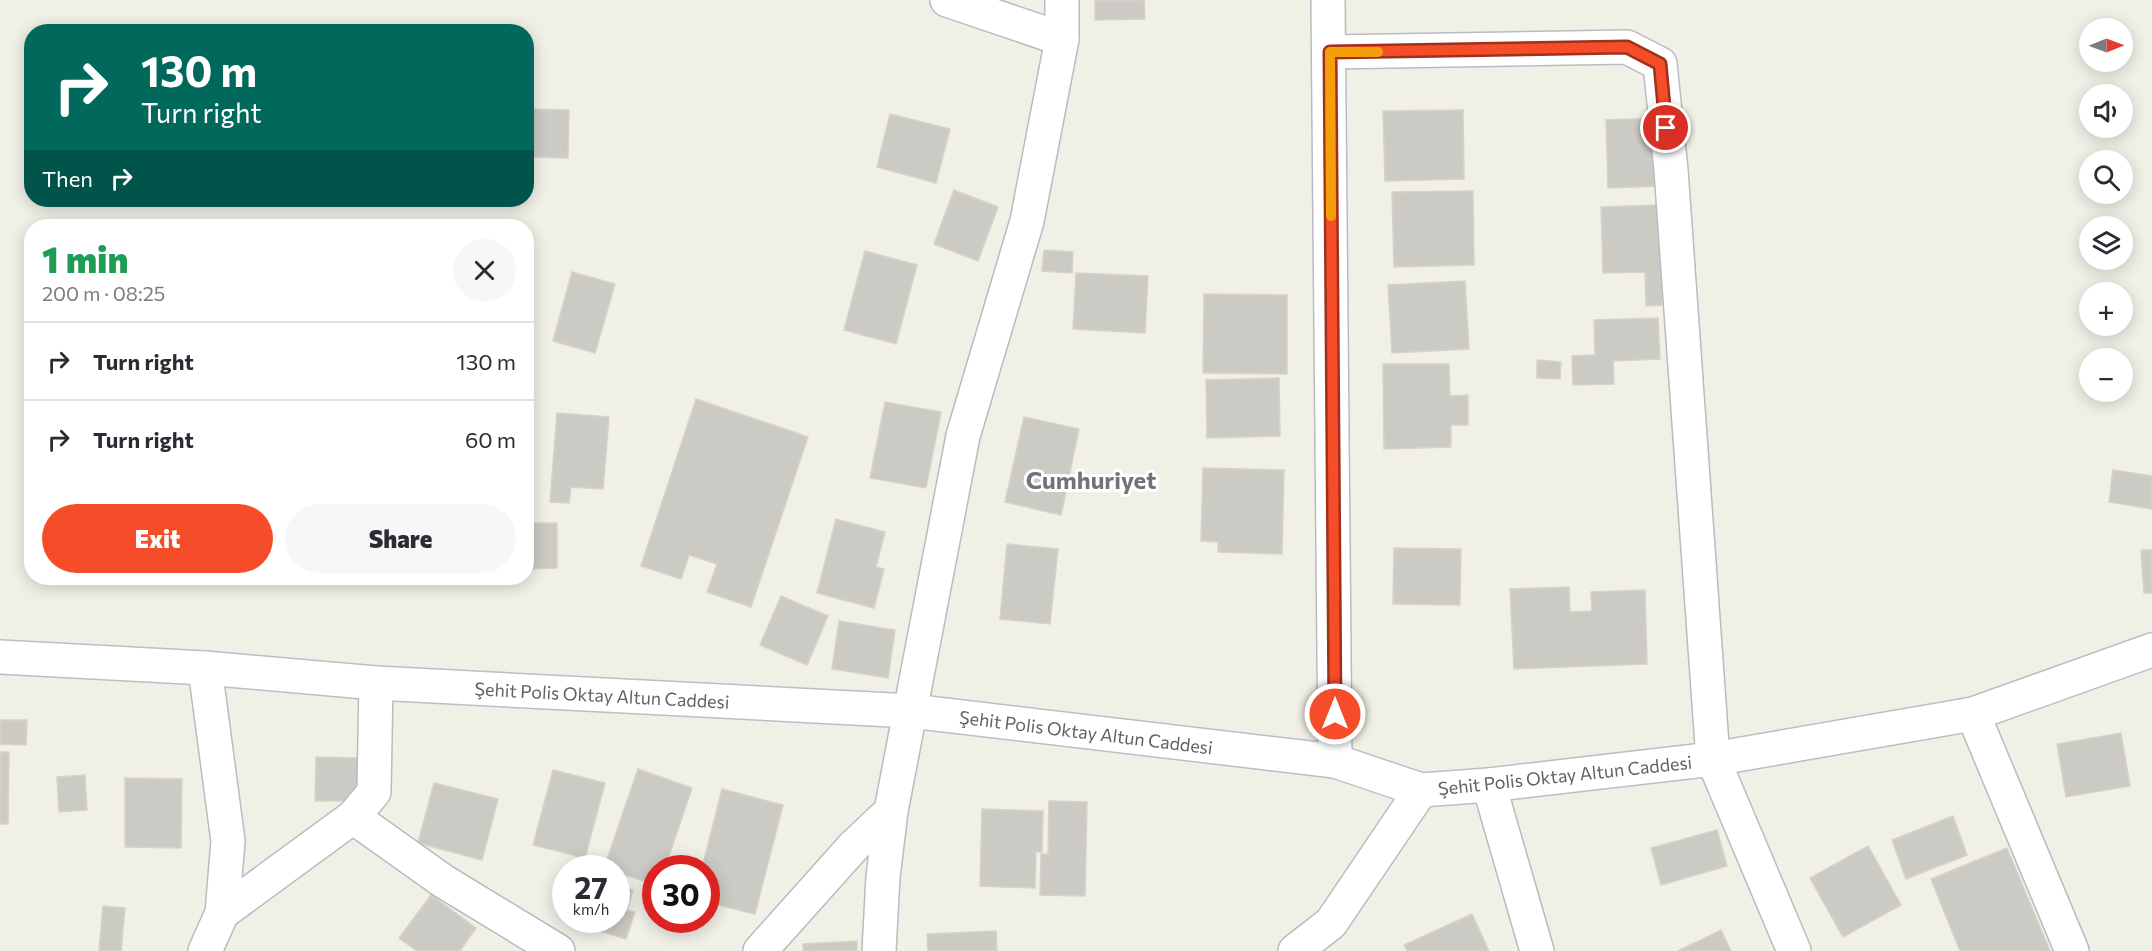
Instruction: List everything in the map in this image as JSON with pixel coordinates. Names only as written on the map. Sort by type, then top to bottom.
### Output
[{"type":"street","points":[[947,0],[1062,39]]},
{"type":"street","points":[[879,951],[883,877],[891,810],[963,436],[1027,221],[1062,39],[1062,0]]},
{"type":"street","points":[[1328,0],[1335,761]]},
{"type":"street","points":[[1330,52],[1627,47],[1660,64],[1672,182],[1713,759],[1794,951]]},
{"type":"street","name":"Şehit Polis Oktay Altun Caddesi","points":[[0,657],[205,668],[376,683],[911,711],[1335,761],[1420,790],[1489,785],[1713,759],[1973,714],[2152,650]]},
{"type":"street","points":[[205,668],[228,841],[222,913],[205,951]]},
{"type":"street","points":[[222,913],[354,817],[374,792],[376,683]]},
{"type":"street","points":[[1973,714],[2072,951]]},
{"type":"street","points":[[1489,785],[1537,951]]},
{"type":"street","points":[[1295,951],[1331,923],[1420,790]]},
{"type":"street","points":[[759,951],[846,855],[891,810]]},
{"type":"street","points":[[354,817],[443,881],[558,951]]},
{"type":"building","points":[[1095,0],[1144,0],[1145,19],[1095,20]]},
{"type":"building","points":[[534,109],[569,110],[568,158],[534,157]]},
{"type":"building","points":[[1463,110],[1464,179],[1385,181],[1383,111]]},
{"type":"building","points":[[890,114],[950,129],[936,183],[877,167]]},
{"type":"building","points":[[1659,118],[1662,186],[1608,188],[1606,120]]},
{"type":"building","points":[[954,190],[998,207],[978,261],[934,244]]},
{"type":"building","points":[[1473,191],[1474,265],[1394,267],[1392,192]]},
{"type":"building","points":[[1659,205],[1662,305],[1646,306],[1645,272],[1603,273],[1601,207]]},
{"type":"building","points":[[1044,250],[1073,252],[1072,273],[1042,271]]},
{"type":"building","points":[[865,251],[917,265],[896,344],[844,330]]},
{"type":"building","points":[[572,272],[615,284],[595,353],[553,341]]},
{"type":"building","points":[[1076,273],[1148,276],[1145,333],[1073,329]]},
{"type":"building","points":[[1465,281],[1469,349],[1392,353],[1388,285]]},
{"type":"building","points":[[1204,294],[1287,295],[1287,374],[1203,373]]},
{"type":"building","points":[[1658,318],[1660,359],[1613,361],[1614,384],[1573,385],[1572,356],[1595,355],[1594,320]]},
{"type":"building","points":[[1537,360],[1561,362],[1560,379],[1537,378]]},
{"type":"building","points":[[1383,364],[1449,364],[1450,396],[1468,395],[1468,425],[1451,425],[1451,447],[1384,449]]},
{"type":"building","points":[[1279,378],[1280,436],[1207,438],[1206,380]]},
{"type":"building","points":[[696,399],[808,437],[751,607],[707,592],[717,564],[689,555],[681,579],[641,566]]},
{"type":"building","points":[[885,402],[941,412],[926,488],[870,478]]},
{"type":"building","points":[[557,413],[609,417],[603,489],[571,487],[569,503],[550,502]]},
{"type":"building","points":[[1024,417],[1079,429],[1061,515],[1005,502]]},
{"type":"building","points":[[1203,468],[1284,470],[1282,554],[1218,552],[1218,542],[1201,541]]},
{"type":"building","points":[[2113,470],[2152,476],[2152,509],[2109,502]]},
{"type":"building","points":[[836,519],[885,532],[876,567],[884,569],[874,608],[817,593]]},
{"type":"building","points":[[534,523],[557,523],[557,568],[534,569]]},
{"type":"building","points":[[1007,544],[1058,549],[1050,624],[1000,619]]},
{"type":"building","points":[[1394,548],[1461,549],[1460,605],[1393,604]]},
{"type":"building","points":[[2141,550],[2152,550],[2152,593],[2144,593]]},
{"type":"building","points":[[1569,587],[1570,612],[1592,611],[1591,592],[1645,590],[1647,664],[1514,669],[1510,589]]},
{"type":"building","points":[[781,596],[828,616],[807,665],[760,645]]},
{"type":"building","points":[[839,621],[895,630],[888,678],[832,669]]},
{"type":"building","points":[[0,720],[27,720],[26,745],[0,744]]},
{"type":"building","points":[[2121,733],[2130,786],[2066,797],[2057,744]]},
{"type":"building","points":[[0,752],[9,752],[8,824],[0,824]]},
{"type":"building","points":[[316,757],[359,758],[358,801],[315,801]]},
{"type":"building","points":[[638,769],[692,788],[669,855],[642,855],[642,880],[630,877],[630,855],[608,855]]},
{"type":"building","points":[[553,770],[605,783],[586,855],[573,855],[533,845]]},
{"type":"building","points":[[85,775],[87,810],[59,812],[57,777]]},
{"type":"building","points":[[125,778],[182,779],[181,848],[125,847]]},
{"type":"building","points":[[434,783],[498,799],[482,860],[418,843]]},
{"type":"building","points":[[722,789],[783,805],[755,914],[720,905],[720,855],[705,855]]},
{"type":"building","points":[[1049,801],[1087,802],[1085,896],[1040,895],[1041,854],[1048,854]]},
{"type":"building","points":[[982,809],[1043,811],[1042,852],[1036,852],[1035,888],[980,886]]},
{"type":"building","points":[[1953,816],[1967,855],[1906,879],[1892,840]]},
{"type":"building","points":[[1717,830],[1727,866],[1661,885],[1651,848]]},
{"type":"building","points":[[1868,846],[1901,905],[1843,937],[1810,878]]},
{"type":"building","points":[[2007,848],[2050,951],[1960,951],[1931,879]]},
{"type":"building","points":[[431,895],[476,928],[460,951],[417,951],[399,938]]},
{"type":"building","points":[[103,906],[125,908],[121,951],[99,951]]},
{"type":"building","points":[[630,911],[635,912],[630,927]]},
{"type":"building","points":[[1472,914],[1489,951],[1407,951],[1404,945]]},
{"type":"building","points":[[1721,930],[1731,951],[1678,951]]},
{"type":"building","points":[[996,931],[997,951],[928,951],[927,934]]},
{"type":"building","points":[[607,933],[628,933],[626,939]]},
{"type":"building","points":[[857,941],[857,951],[803,951],[803,944]]},
{"type":"slow traffic","points":[[1331,216],[1330,52],[1378,52]]},
{"type":"district","name":"Cumhuriyet","points":[[1091,479]]},
{"type":"route","points":[[1335,714],[1330,52],[1627,47],[1660,64],[1666,128]]}]
